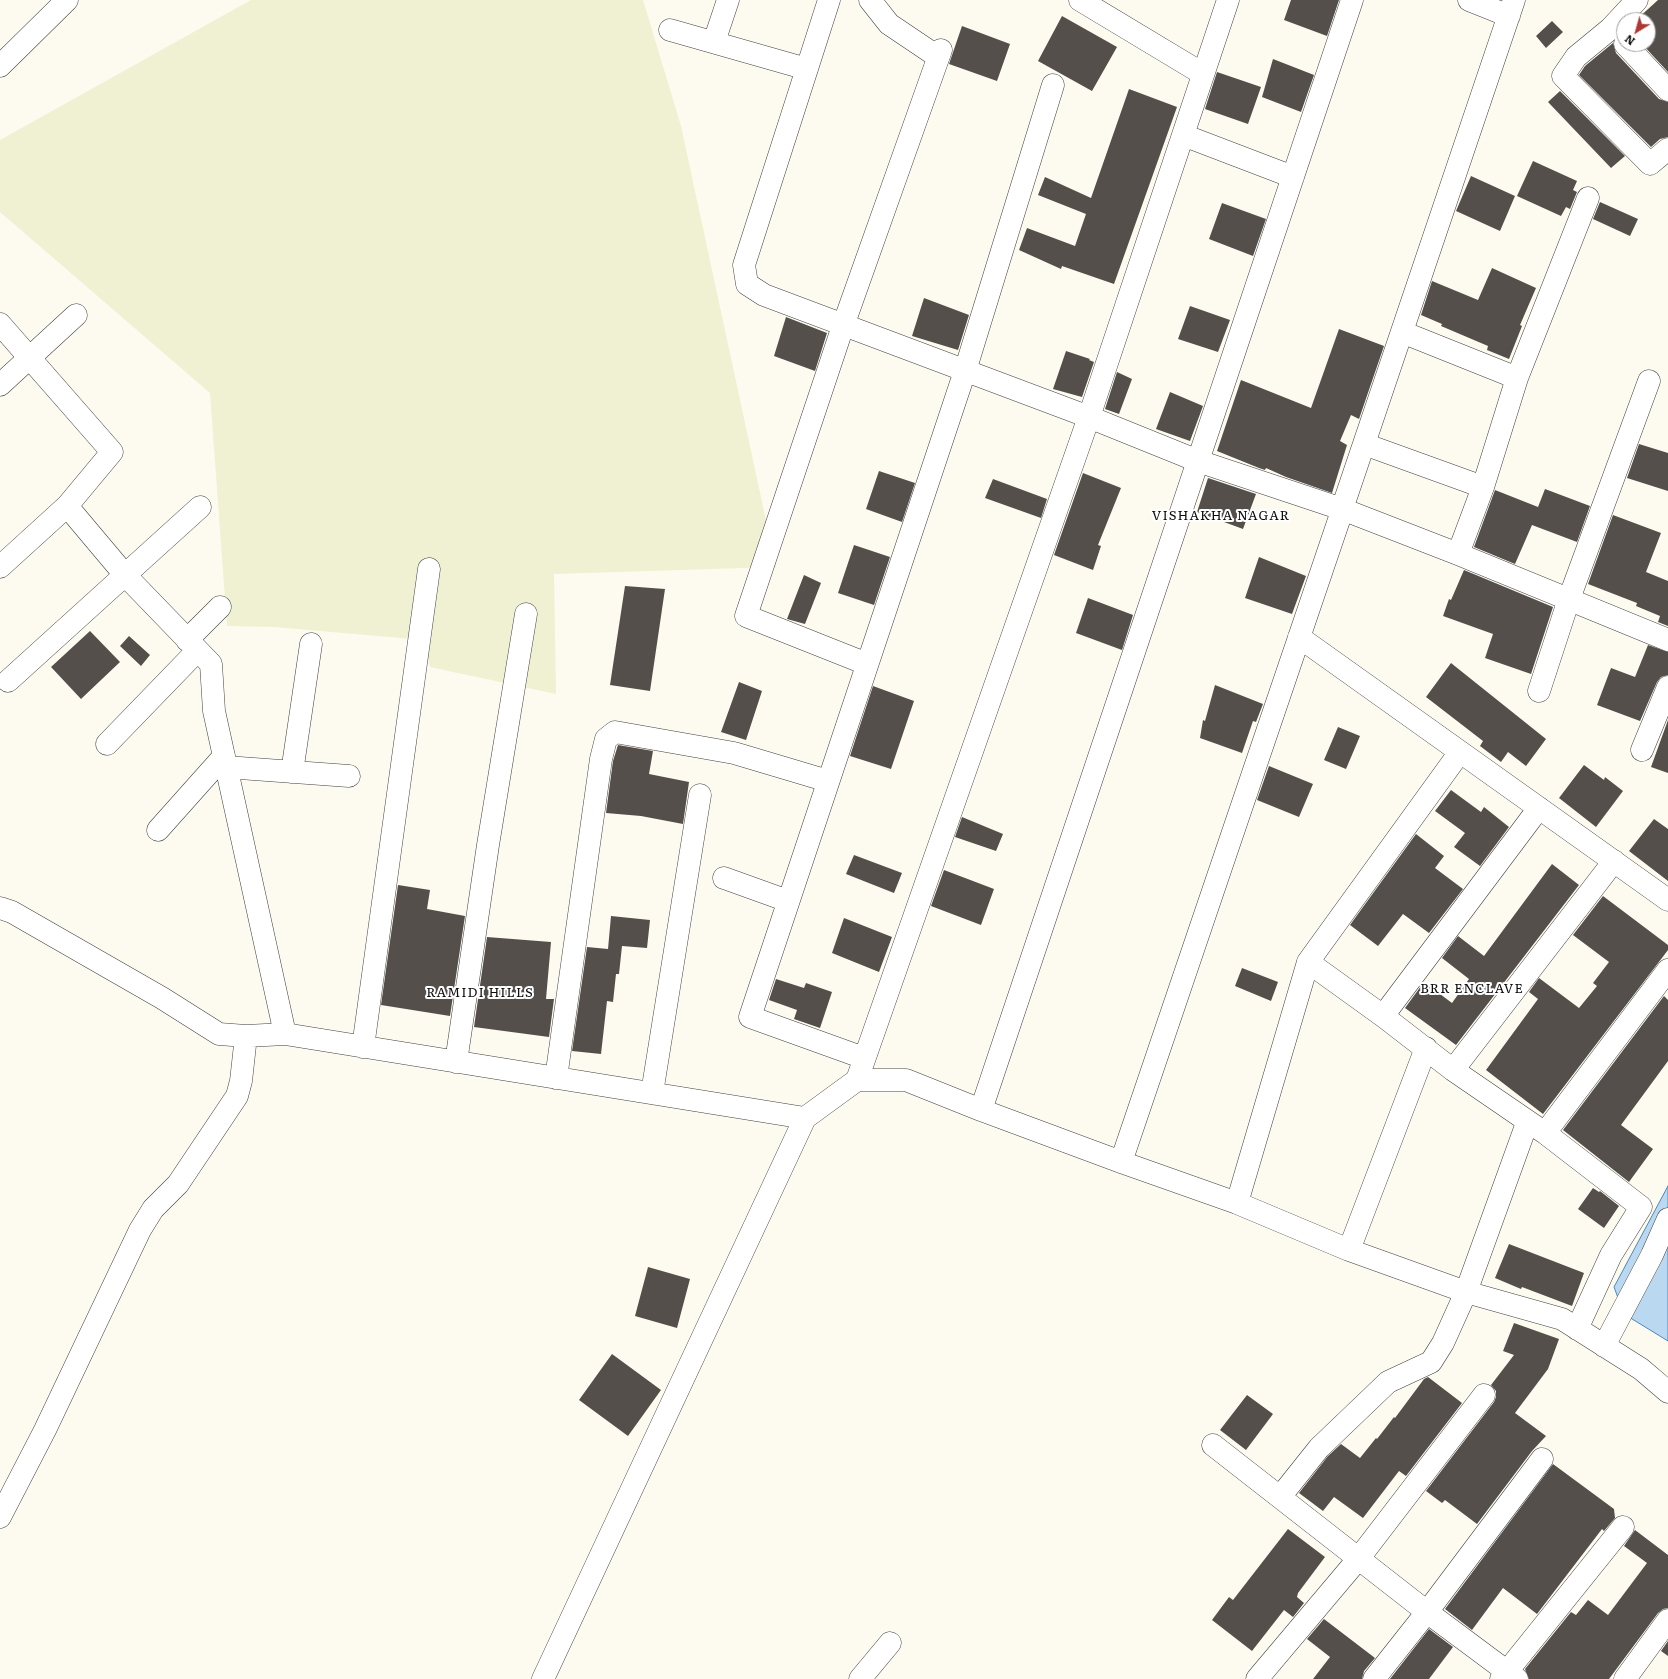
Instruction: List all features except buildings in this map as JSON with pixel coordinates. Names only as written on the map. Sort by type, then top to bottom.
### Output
[{"type":"street","points":[[0,66],[66,0]]},
{"type":"street","points":[[714,42],[728,0]]},
{"type":"street","points":[[829,0],[744,265],[747,284],[764,295],[1089,417],[1198,461],[1342,510],[1458,554],[1668,640]]},
{"type":"street","points":[[867,664],[746,616],[844,326],[940,53],[889,24],[870,0]]},
{"type":"street","points":[[1080,0],[1203,74]]},
{"type":"street","points":[[857,1080],[1089,417],[1228,0]]},
{"type":"street","points":[[981,1110],[1352,0]]},
{"type":"street","points":[[1121,1162],[1512,8],[1469,0]]},
{"type":"street","points":[[1632,12],[1637,0]]},
{"type":"street","points":[[670,30],[807,69]]},
{"type":"street","points":[[1616,41],[1576,57],[1563,76],[1650,164],[1668,149]]},
{"type":"street","points":[[1632,52],[1668,90]]},
{"type":"street","points":[[864,1058],[750,1017],[965,371],[1053,85]]},
{"type":"street","points":[[1183,135],[1293,178]]},
{"type":"street","points":[[1458,554],[1483,487],[1516,378],[1588,198]]},
{"type":"street","points":[[0,385],[76,314]]},
{"type":"street","points":[[0,324],[112,452],[67,506],[0,567]]},
{"type":"street","points":[[1402,332],[1516,378]]},
{"type":"street","points":[[1538,691],[1569,599],[1649,381]]},
{"type":"street","points":[[1364,444],[1483,487]]},
{"type":"street","points":[[67,506],[125,576],[211,664],[214,711],[285,1034]]},
{"type":"street","points":[[8,681],[200,508]]},
{"type":"street","points":[[363,1047],[429,569]]},
{"type":"street","points":[[107,744],[192,645],[220,607]]},
{"type":"street","points":[[456,1062],[488,845],[526,614]]},
{"type":"street","points":[[1299,637],[1668,900]]},
{"type":"street","points":[[292,772],[311,644]]},
{"type":"street","points":[[1642,750],[1668,687]]},
{"type":"street","points":[[556,1078],[601,759],[606,739],[615,732],[734,753],[828,782]]},
{"type":"street","points":[[1237,1203],[1308,962],[1460,752]]},
{"type":"street","points":[[225,762],[292,772],[349,776]]},
{"type":"street","points":[[158,830],[225,762]]},
{"type":"street","points":[[652,1093],[700,795]]},
{"type":"street","points":[[1383,1016],[1539,808]]},
{"type":"street","points":[[1453,1070],[1614,861]]},
{"type":"street","points":[[724,878],[788,901]]},
{"type":"street","points":[[0,908],[12,912],[53,935],[162,998],[219,1034],[246,1036],[285,1034],[805,1118]]},
{"type":"street","points":[[1308,962],[1426,1048],[1453,1070],[1536,1128],[1641,1207],[1611,1255],[1577,1329]]},
{"type":"street","points":[[1280,1497],[1319,1448],[1388,1382],[1431,1362],[1443,1343],[1466,1292],[1536,1128],[1668,970]]},
{"type":"street","points":[[0,1517],[45,1430],[140,1230],[153,1209],[178,1184],[237,1096],[241,1081],[246,1036]]},
{"type":"street","points":[[1349,1250],[1426,1048]]},
{"type":"street","points":[[543,1679],[805,1118],[857,1080],[906,1080],[981,1110],[1237,1203],[1349,1250],[1466,1292],[1562,1319],[1641,1369],[1668,1392]]},
{"type":"street","points":[[1604,1346],[1652,1254],[1668,1219]]},
{"type":"street","points":[[1257,1679],[1359,1558],[1484,1395]]},
{"type":"street","points":[[1213,1445],[1508,1676],[1623,1527]]},
{"type":"street","points":[[1374,1679],[1427,1612],[1542,1459]]},
{"type":"street","points":[[1625,1679],[1668,1620]]},
{"type":"street","points":[[860,1679],[890,1643]]},
{"type":"green space","points":[[251,0],[643,0],[681,126],[776,567],[554,574],[556,694],[430,667],[424,640],[274,627],[227,626],[210,393],[0,212],[0,140]]},
{"type":"water","points":[[1668,1186],[1668,1341],[1624,1314],[1614,1287]]},
{"type":"district","name":"VISHAKHA NAGAR","points":[[1221,516]]},
{"type":"district","name":"BRR ENCLAVE","points":[[1472,989]]},
{"type":"district","name":"RAMIDI HILLS","points":[[480,993]]}]
